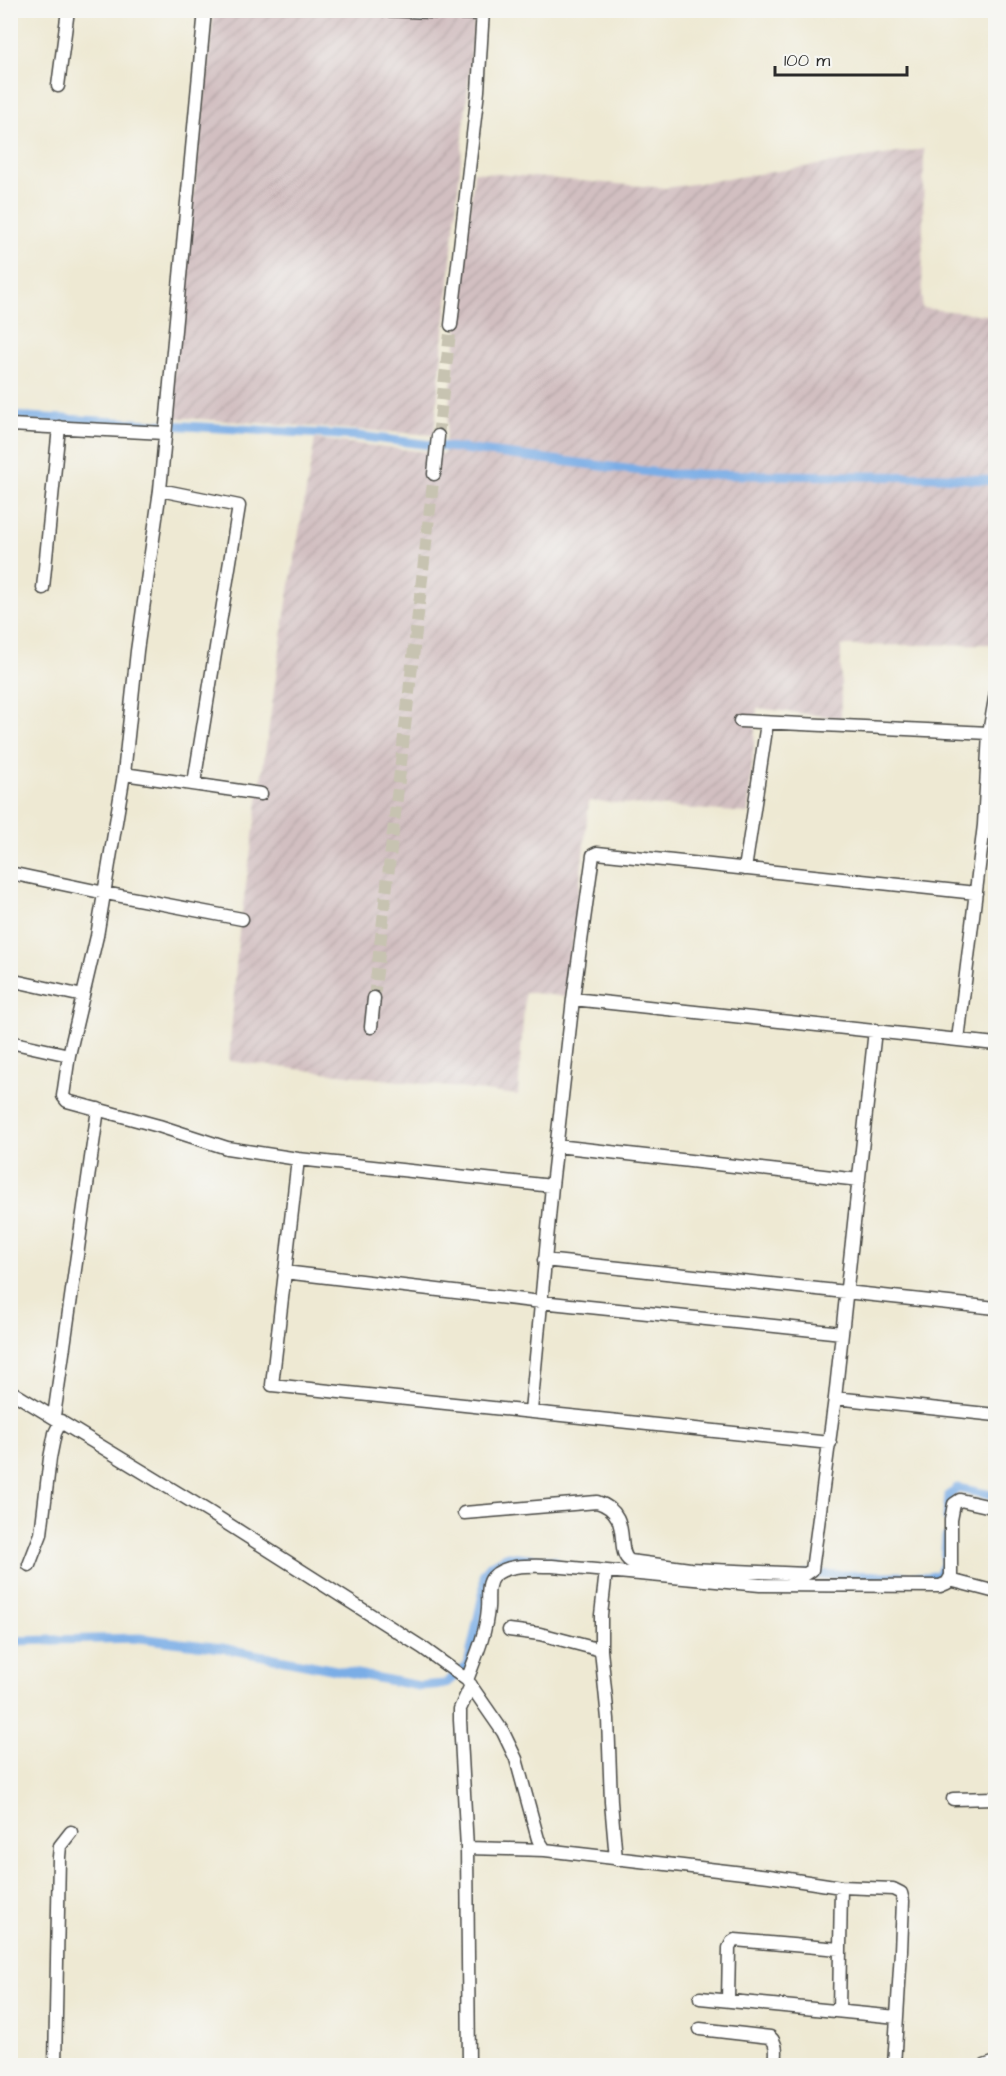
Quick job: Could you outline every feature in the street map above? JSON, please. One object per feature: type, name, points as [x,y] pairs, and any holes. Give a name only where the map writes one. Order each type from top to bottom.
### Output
[{"type":"street","points":[[58,86],[68,10]]},
{"type":"street","points":[[205,10],[160,490],[124,774],[105,893],[69,1055],[64,1099],[227,1148],[298,1159],[552,1186]]},
{"type":"street","points":[[384,10],[483,12],[477,91],[452,325]]},
{"type":"street","points":[[10,425],[165,427]]},
{"type":"street","points":[[43,588],[59,427]]},
{"type":"street","points":[[434,474],[438,439]]},
{"type":"street","points":[[160,490],[238,506],[194,783]]},
{"type":"street","points":[[958,1040],[984,825],[989,733],[996,693]]},
{"type":"street","points":[[740,721],[989,733]]},
{"type":"street","points":[[746,869],[767,723]]},
{"type":"street","points":[[124,774],[261,794]]},
{"type":"street","points":[[531,1411],[552,1186],[592,855],[597,853],[976,893]]},
{"type":"street","points":[[10,873],[242,919]]},
{"type":"street","points":[[10,980],[83,996]]},
{"type":"street","points":[[371,1027],[374,998]]},
{"type":"street","points":[[573,999],[996,1044]]},
{"type":"street","points":[[464,1514],[597,1502],[609,1507],[620,1521],[624,1556],[630,1561],[739,1572],[806,1574],[812,1570],[830,1443],[874,1030]]},
{"type":"street","points":[[10,1042],[69,1055]]},
{"type":"street","points":[[29,1565],[41,1534],[98,1109]]},
{"type":"street","points":[[557,1146],[859,1180]]},
{"type":"street","points":[[298,1159],[272,1385],[830,1443]]},
{"type":"street","points":[[544,1260],[996,1308]]},
{"type":"street","points":[[284,1272],[541,1302],[842,1333]]},
{"type":"street","points":[[10,1391],[58,1418],[209,1512],[464,1678],[492,1714],[513,1752],[538,1839],[545,1850]]},
{"type":"street","points":[[835,1398],[996,1415]]},
{"type":"street","points":[[469,2066],[466,1848],[460,1709],[464,1678],[484,1632],[492,1578],[519,1567],[552,1566],[760,1585],[944,1585],[950,1580],[951,1520],[954,1504],[960,1500],[996,1508]]},
{"type":"street","points":[[606,1571],[601,1614],[601,1650],[608,1719],[616,1859]]},
{"type":"street","points":[[950,1580],[996,1592]]},
{"type":"street","points":[[509,1630],[601,1650]]},
{"type":"street","points":[[953,1798],[996,1798]]},
{"type":"street","points":[[55,2066],[59,1857],[60,1846],[71,1832]]},
{"type":"street","points":[[466,1848],[545,1850],[769,1876],[841,1887],[893,1889],[901,1893],[903,1901],[894,2066]]},
{"type":"street","points":[[839,2011],[841,1887]]},
{"type":"street","points":[[728,2000],[729,1948],[735,1940],[839,1949]]},
{"type":"street","points":[[700,1998],[897,2017]]},
{"type":"street","points":[[700,2029],[770,2037],[776,2045],[776,2066]]},
{"type":"street","points":[[984,2066],[996,2062]]},
{"type":"shaded area","points":[[350,10],[475,15],[434,435],[169,417],[214,11]]},
{"type":"shaded area","points":[[924,149],[922,308],[995,316],[995,644],[841,646],[841,718],[757,708],[748,813],[589,801],[567,997],[525,992],[518,1095],[229,1061],[238,940],[286,608],[315,439],[444,454],[474,172],[666,188]]},
{"type":"waterway","points":[[10,416],[358,436],[667,474],[943,477],[996,481]]},
{"type":"waterway","points":[[947,1518],[949,1495],[957,1488],[996,1496]]},
{"type":"waterway","points":[[806,1574],[929,1577],[939,1575],[944,1565],[946,1537]]},
{"type":"waterway","points":[[10,1641],[140,1638],[222,1648],[419,1686],[445,1684],[468,1665],[484,1590],[484,1573],[490,1566],[508,1556],[556,1561]]},
{"type":"tunnel","points":[[438,436],[451,325]]},
{"type":"tunnel","points":[[374,998],[434,474]]}]
